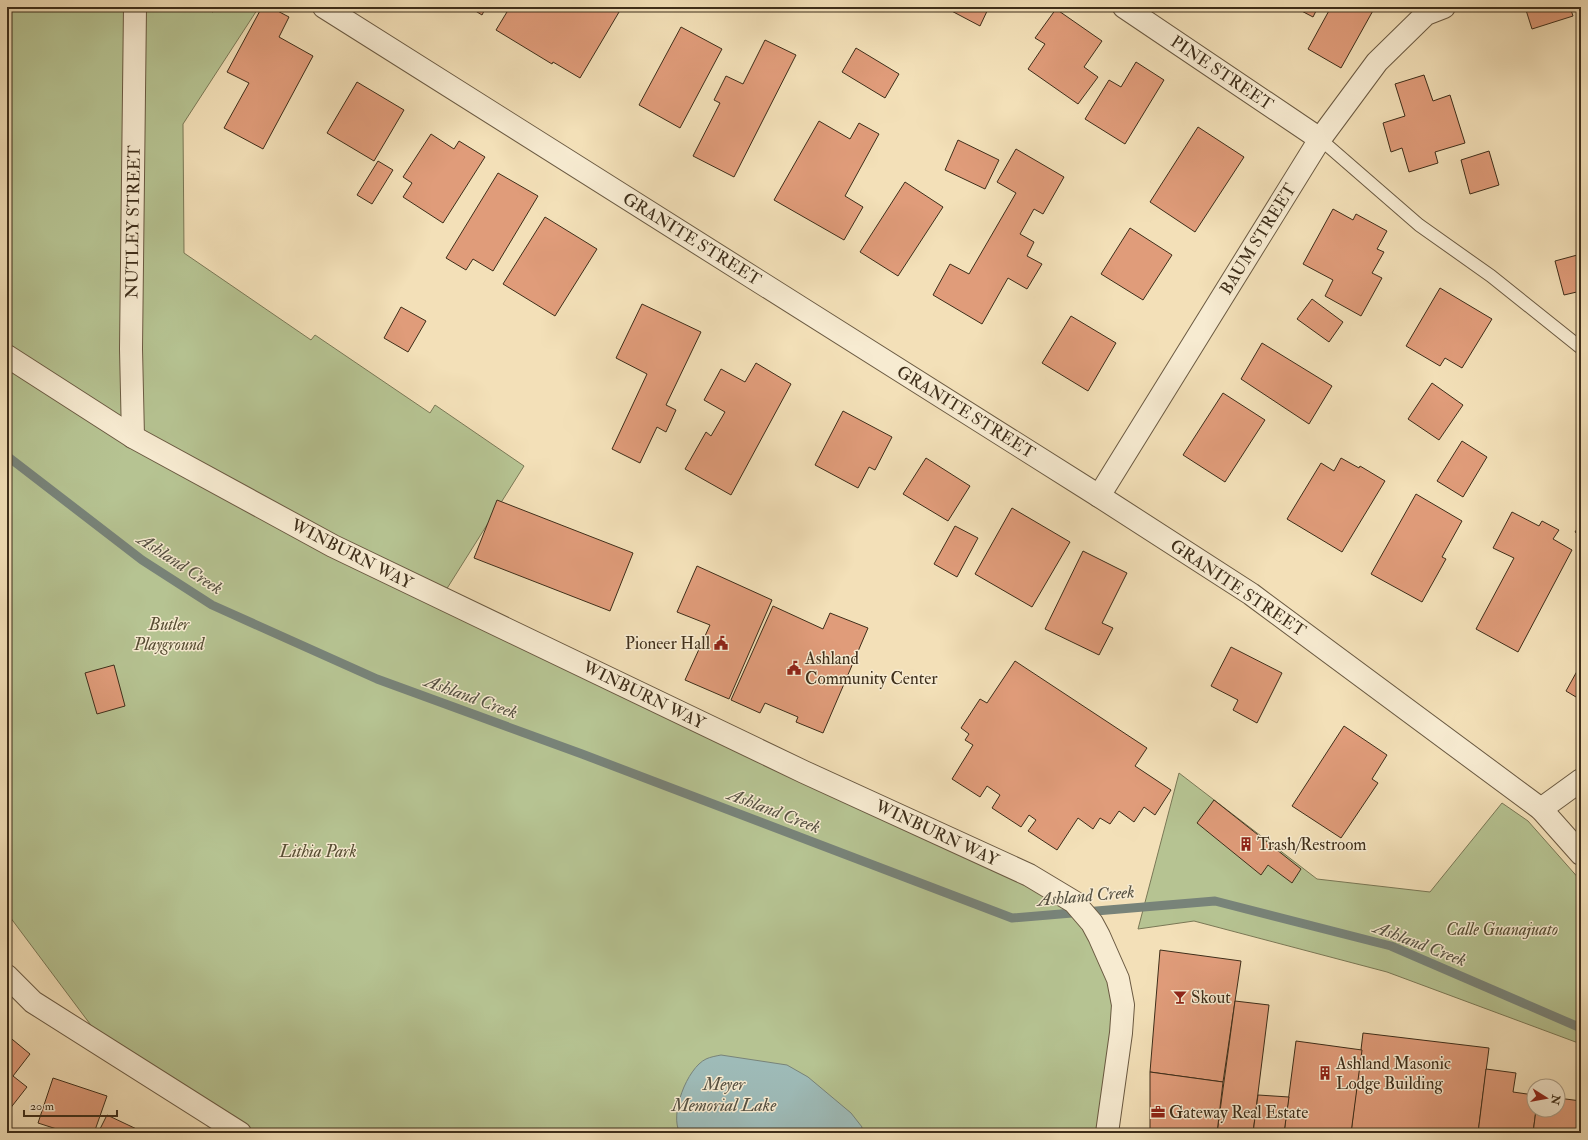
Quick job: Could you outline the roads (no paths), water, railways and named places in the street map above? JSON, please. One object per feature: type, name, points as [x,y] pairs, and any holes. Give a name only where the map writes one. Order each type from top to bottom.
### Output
[{"type":"street","name":"NUTLEY STREET","points":[[133,437],[131,341],[135,7]]},
{"type":"street","name":"GRANITE STREET","points":[[324,7],[1251,594],[1541,809],[1581,854]]},
{"type":"street","name":"PINE STREET","points":[[1124,7],[1320,139]]},
{"type":"street","name":"BAUM STREET","points":[[1098,496],[1320,139],[1377,62],[1426,14],[1444,7]]},
{"type":"street","name":"WINBURN WAY","points":[[7,356],[133,437],[340,550],[804,772],[1028,875],[1074,902],[1092,923],[1118,979],[1123,1005],[1121,1033],[1107,1133]]},
{"type":"street","points":[[1541,809],[1581,780]]},
{"type":"street","points":[[7,976],[33,1002],[240,1133]]},
{"type":"lane","points":[[1320,139],[1419,225],[1491,276],[1581,348]]},
{"type":"water","name":"Meyer Memorial Lake","points":[[721,1055],[787,1065],[808,1077],[851,1113],[862,1127],[861,1133],[680,1133],[677,1125],[678,1104],[692,1072],[699,1064],[708,1058]]},
{"type":"waterway","name":"Ashland Creek","points":[[7,456],[142,560],[212,605],[377,679],[582,754],[1012,918],[1215,901],[1391,946],[1581,1028]]},
{"type":"place","name":"Pioneer Hall","points":[[721,643]]},
{"type":"place","name":"Ashland Community Center","points":[[794,668]]},
{"type":"place","name":"Trash/Restroom","points":[[1246,844]]},
{"type":"place","name":"Skout","points":[[1180,997]]},
{"type":"place","name":"Ashland Masonic Lodge Building","points":[[1325,1073]]},
{"type":"place","name":"Gateway Real Estate","points":[[1158,1112]]},
{"type":"park label","name":"Butler Playground","points":[[169,634]]},
{"type":"park label","name":"Lithia Park","points":[[318,851]]},
{"type":"park label","name":"Calle Guanajuato","points":[[1502,929]]}]
